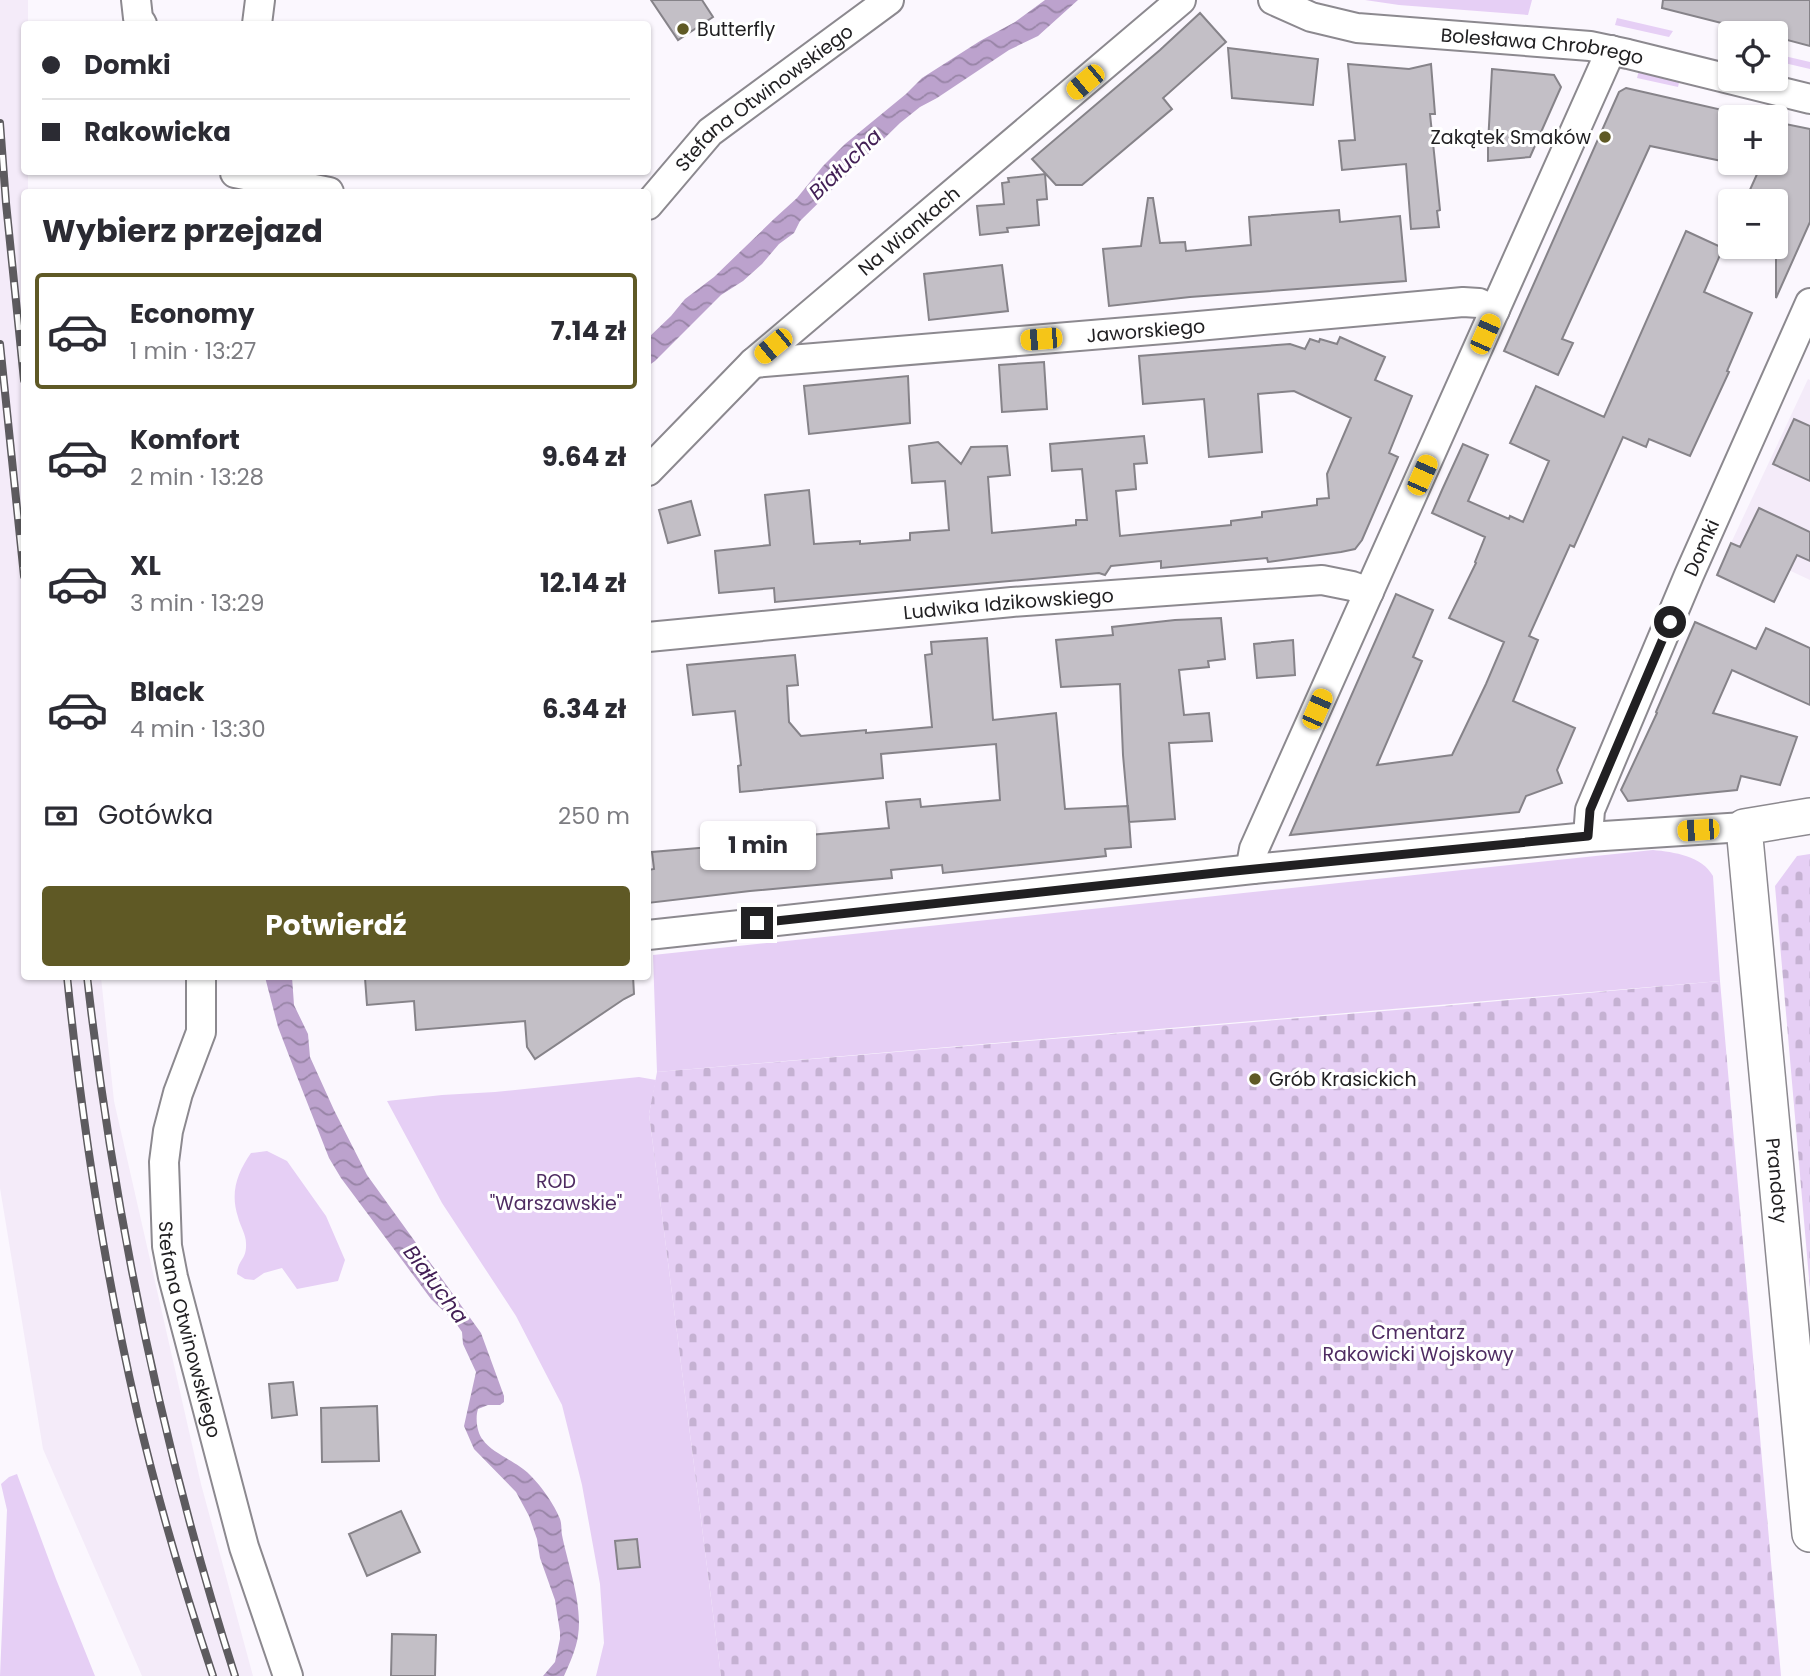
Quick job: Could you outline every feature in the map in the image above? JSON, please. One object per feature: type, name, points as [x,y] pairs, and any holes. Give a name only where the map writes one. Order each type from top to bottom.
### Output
[{"type":"street","points":[[136,0],[140,21]]},
{"type":"street","points":[[257,21],[260,0]]},
{"type":"street","name":"Stefana Otwinowskiego","points":[[651,201],[710,132],[889,0]]},
{"type":"street","name":"Na Wiankach","points":[[651,468],[753,363],[1181,0]]},
{"type":"street","name":"Bolesława Chrobrego","points":[[1273,0],[1311,17],[1357,28],[1581,45],[1810,99]]},
{"type":"street","points":[[1253,870],[1254,849],[1611,50]]},
{"type":"street","points":[[230,179],[306,189]]},
{"type":"street","name":"Jaworskiego","points":[[753,363],[1463,302],[1479,303],[1496,310]]},
{"type":"street","name":"Domki","points":[[1588,836],[1590,810],[1595,797],[1689,575],[1810,303]]},
{"type":"street","name":"Ludwika Idzikowskiego","points":[[651,637],[1012,602],[1322,580],[1369,592]]},
{"type":"street","points":[[651,935],[1588,836],[1744,827],[1810,816]]},
{"type":"street","name":"Prandoty","points":[[1744,827],[1810,1534]]},
{"type":"street","name":"Stefana Otwinowskiego","points":[[201,980],[201,1032],[178,1093],[168,1131],[164,1162],[167,1246],[244,1547],[288,1676]]},
{"type":"shaded area","points":[[0,0],[28,0],[28,21],[21,21],[21,175],[28,175],[28,189],[21,189],[21,980],[101,980],[114,1101],[201,1484],[253,1676],[142,1676],[43,1449],[0,1188]]},
{"type":"shaded area","points":[[1808,379],[1810,380],[1810,580],[1731,543]]},
{"type":"green space","points":[[1365,0],[1532,0],[1528,15]]},
{"type":"green space","points":[[1617,18],[1673,31],[1669,37],[1615,25]]},
{"type":"green space","points":[[1788,57],[1810,62],[1810,69],[1788,64]]},
{"type":"green space","points":[[1639,70],[1680,79],[1678,87],[1637,78]]},
{"type":"green space","points":[[1653,850],[1695,860],[1713,876],[1720,981],[657,1072],[653,955]]},
{"type":"green space","points":[[1810,854],[1810,1290],[1775,886],[1797,856]]},
{"type":"green space","name":"Cmentarz Rakowicki Wojskowy","points":[[1720,981],[1781,1676],[721,1676],[649,1114],[657,1072]]},
{"type":"green space","name":"ROD \"Warszawskie\"","points":[[639,1077],[656,1080],[649,1114],[721,1676],[596,1676],[604,1643],[600,1584],[582,1485],[562,1405],[516,1316],[442,1203],[387,1101]]},
{"type":"green space","points":[[267,1151],[287,1161],[326,1216],[345,1260],[338,1281],[297,1289],[282,1268],[264,1273],[254,1280],[237,1274],[246,1243],[236,1208],[236,1184],[251,1153]]},
{"type":"green space","points":[[17,1474],[95,1676],[0,1676],[7,1510],[1,1484]]},
{"type":"water","name":"Białucha","points":[[1045,0],[1078,0],[1038,36],[1009,50],[920,107],[900,123],[800,221],[794,233],[779,244],[762,264],[743,281],[721,295],[651,364],[651,335],[685,299],[714,277],[797,198],[845,144],[922,78],[1015,22]]},
{"type":"water","name":"Białucha","points":[[266,980],[292,980],[294,1005],[308,1034],[310,1057],[367,1175],[481,1333],[504,1402],[478,1409],[479,1433],[487,1445],[525,1470],[543,1490],[561,1521],[577,1598],[579,1624],[576,1646],[564,1676],[543,1676],[555,1662],[560,1632],[555,1600],[529,1516],[516,1492],[474,1449],[464,1426],[476,1372],[463,1344],[462,1332],[431,1299],[341,1178],[329,1158],[278,1027]]},
{"type":"building","name":"Butterfly","points":[[651,0],[702,0],[713,17],[678,40]]},
{"type":"building","points":[[1663,0],[1810,0],[1810,46],[1788,40],[1788,21],[1718,22],[1662,8]]},
{"type":"building","points":[[1200,13],[1226,42],[1163,98],[1172,109],[1082,185],[1056,185],[1032,159]]},
{"type":"building","points":[[1228,48],[1318,59],[1313,105],[1232,98]]},
{"type":"building","points":[[1348,64],[1409,69],[1431,64],[1435,114],[1430,114],[1440,210],[1437,211],[1439,227],[1411,229],[1406,164],[1342,170],[1339,141],[1355,140]]},
{"type":"building","points":[[1492,69],[1554,75],[1561,87],[1530,157],[1488,161]]},
{"type":"building","points":[[1626,88],[1718,109],[1718,160],[1650,146],[1562,339],[1573,343],[1558,375],[1504,351],[1619,92]]},
{"type":"building","points":[[1788,124],[1810,129],[1810,222],[1776,298],[1776,259],[1788,259],[1788,189],[1750,189],[1757,175],[1788,175]]},
{"type":"building","points":[[1045,174],[1047,199],[1037,200],[1039,225],[1007,228],[1008,232],[980,235],[977,206],[1004,204],[1002,183],[1009,182],[1008,178]]},
{"type":"building","points":[[1148,198],[1153,198],[1160,243],[1185,242],[1186,251],[1251,245],[1249,217],[1339,210],[1340,222],[1400,216],[1406,281],[1190,297],[1109,306],[1103,249],[1141,246]]},
{"type":"building","points":[[1686,231],[1718,246],[1718,259],[1704,292],[1752,313],[1727,371],[1729,372],[1690,456],[1649,439],[1646,447],[1623,437],[1574,547],[1570,545],[1529,636],[1538,640],[1513,701],[1575,728],[1557,770],[1562,783],[1526,796],[1519,812],[1290,835],[1396,594],[1433,610],[1413,657],[1422,661],[1377,765],[1452,755],[1486,684],[1504,642],[1449,618],[1476,563],[1485,537],[1432,513],[1463,444],[1488,455],[1468,501],[1509,519],[1510,516],[1523,522],[1549,461],[1510,443],[1536,386],[1604,417]]},
{"type":"building","points":[[1002,265],[1008,311],[929,320],[924,274]]},
{"type":"building","points":[[1340,337],[1385,357],[1375,380],[1412,396],[1389,453],[1398,457],[1362,540],[1355,549],[1268,562],[1267,558],[1161,568],[1161,561],[1111,566],[1105,575],[1099,573],[775,602],[774,588],[719,593],[715,551],[770,545],[765,495],[809,490],[814,544],[910,540],[910,533],[949,530],[945,481],[912,483],[909,446],[938,442],[961,464],[971,447],[1007,446],[1010,475],[988,477],[992,533],[1076,525],[1076,520],[1087,520],[1082,469],[1052,471],[1050,444],[1144,436],[1147,463],[1134,464],[1136,489],[1116,491],[1120,536],[1231,525],[1231,521],[1262,517],[1262,512],[1317,505],[1317,499],[1329,498],[1327,474],[1351,418],[1294,391],[1258,394],[1262,452],[1209,457],[1204,399],[1143,404],[1139,356],[1290,344],[1305,349],[1310,339],[1337,344]]},
{"type":"building","points":[[1044,362],[1047,409],[1002,412],[999,365]]},
{"type":"building","points":[[908,376],[910,423],[809,434],[804,386]]},
{"type":"building","points":[[1794,419],[1810,426],[1810,481],[1773,464]]},
{"type":"building","points":[[691,501],[700,535],[668,543],[659,510]]},
{"type":"building","points":[[1759,508],[1810,532],[1810,561],[1797,555],[1774,602],[1717,575],[1731,543],[1740,547]]},
{"type":"building","points":[[1221,618],[1225,659],[1208,661],[1209,667],[1179,670],[1184,715],[1209,713],[1212,741],[1169,743],[1175,819],[1129,822],[1120,684],[1061,687],[1056,640],[1113,635],[1112,627]]},
{"type":"building","points":[[1695,622],[1756,649],[1766,628],[1810,648],[1810,705],[1732,670],[1713,713],[1797,737],[1780,785],[1741,776],[1737,790],[1628,801],[1621,790]]},
{"type":"building","points":[[987,638],[993,720],[1056,713],[1065,809],[1128,806],[1131,847],[1105,849],[1106,856],[943,873],[942,865],[891,870],[892,878],[651,903],[651,870],[654,869],[652,852],[803,842],[802,838],[809,838],[809,835],[889,828],[886,802],[920,799],[921,807],[1000,800],[996,744],[881,754],[883,778],[740,792],[738,766],[741,765],[735,711],[693,715],[687,665],[795,655],[798,685],[787,686],[789,722],[801,736],[932,727],[925,655],[932,654],[931,642]]},
{"type":"building","points":[[1293,640],[1295,675],[1257,678],[1254,644]]},
{"type":"building","points":[[365,980],[633,980],[634,994],[535,1059],[527,1047],[525,1021],[416,1030],[414,1001],[367,1005]]},
{"type":"building","points":[[293,1382],[297,1415],[272,1418],[269,1384]]},
{"type":"building","points":[[377,1406],[379,1461],[322,1462],[321,1408]]},
{"type":"building","points":[[401,1511],[420,1552],[367,1576],[349,1534]]},
{"type":"building","points":[[637,1539],[640,1567],[618,1569],[615,1541]]},
{"type":"building","points":[[392,1634],[436,1635],[435,1676],[391,1676]]},
{"type":"railway","points":[[0,123],[21,350]]},
{"type":"railway","points":[[0,344],[21,547]]},
{"type":"railway","points":[[67,980],[95,1195],[125,1357],[163,1511],[213,1676]]},
{"type":"railway","points":[[87,980],[111,1154],[144,1330],[185,1504],[235,1676]]},
{"type":"place","name":"Butterfly","points":[[683,29]]},
{"type":"place","name":"Zakątek Smaków","points":[[1605,137]]},
{"type":"place","name":"Grób Krasickich","points":[[1255,1079]]},
{"type":"route","points":[[757,923],[1588,836],[1590,810],[1670,622]]}]
